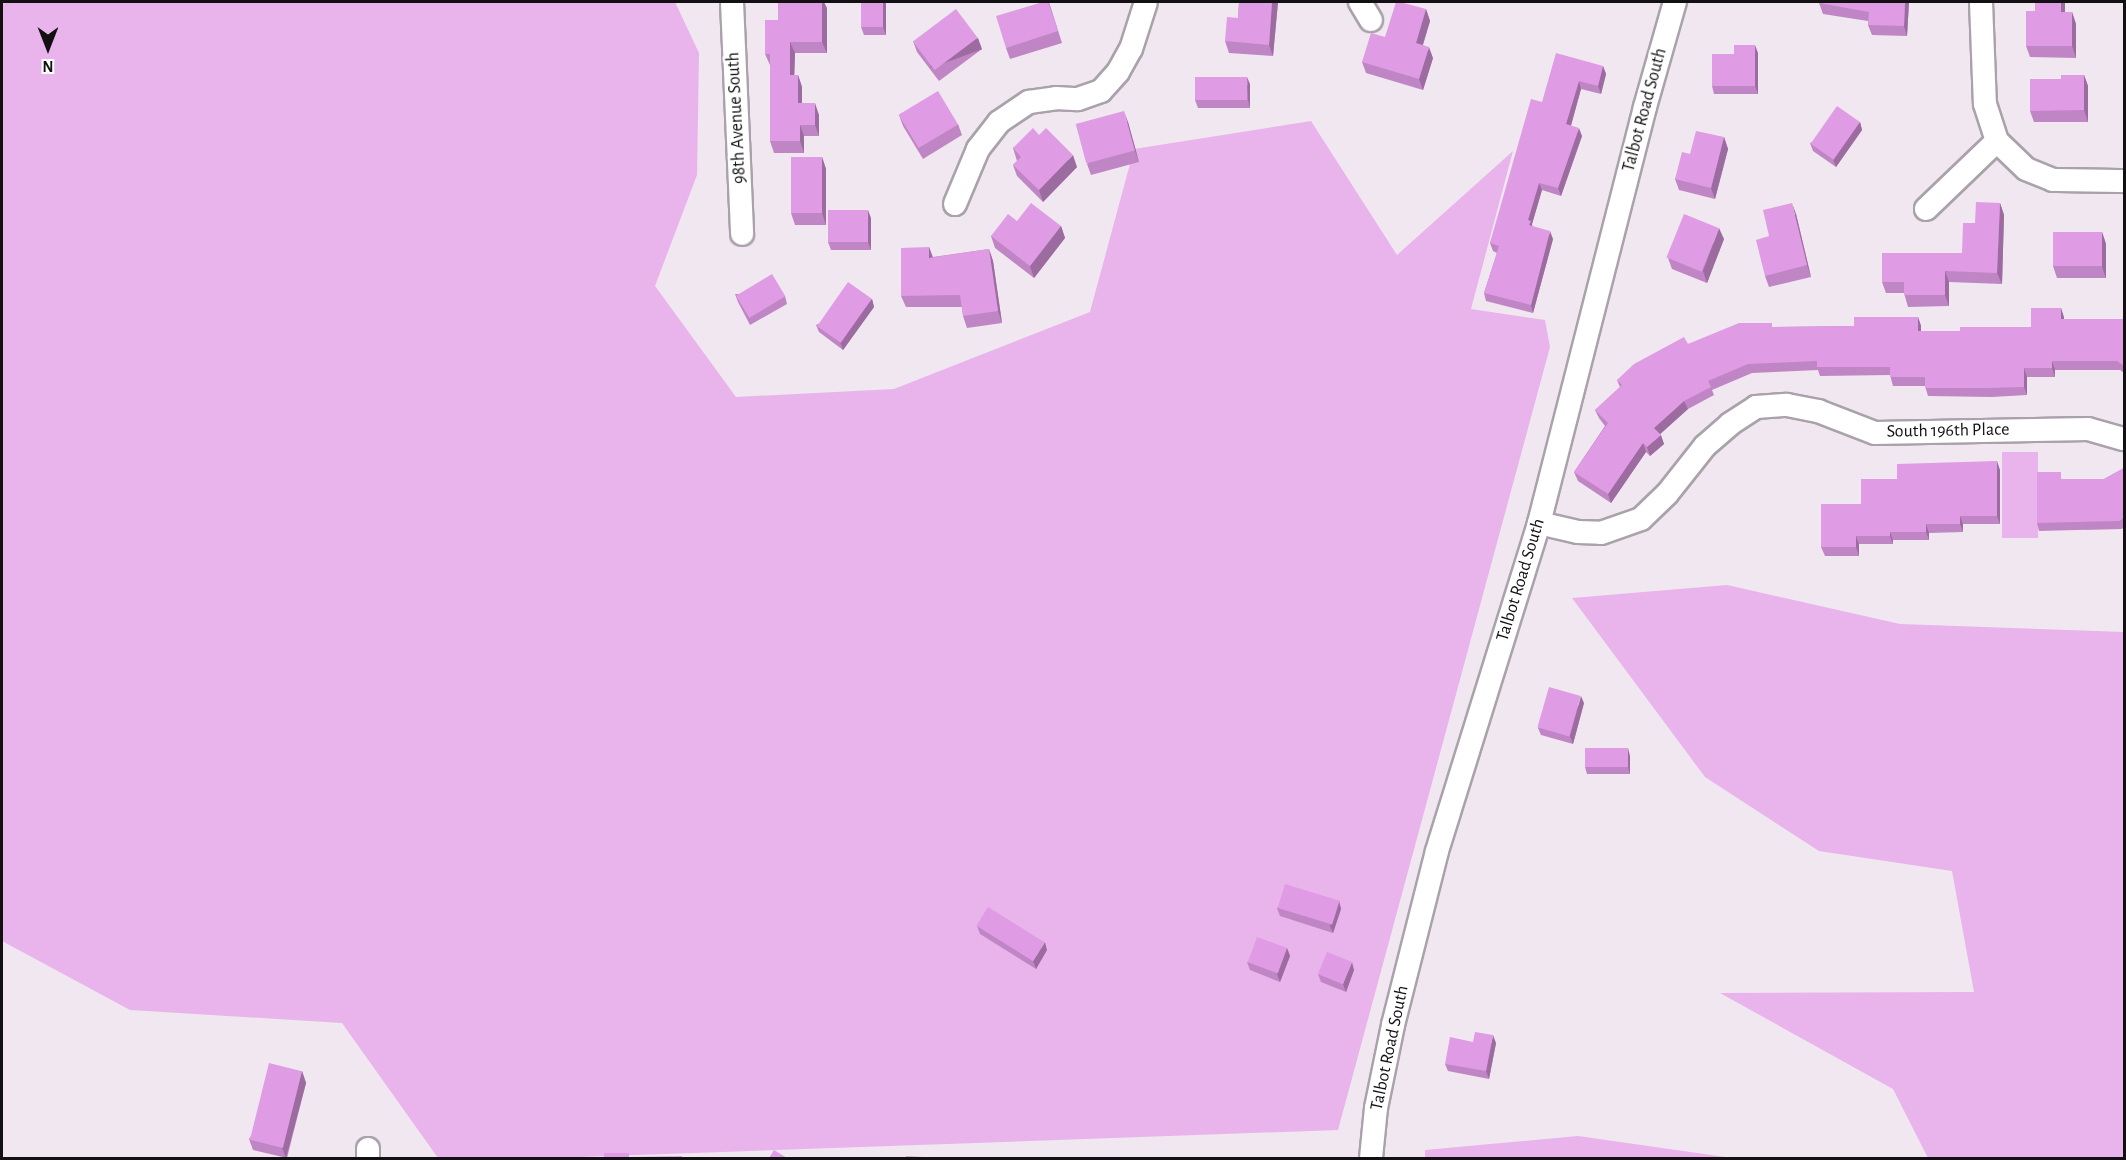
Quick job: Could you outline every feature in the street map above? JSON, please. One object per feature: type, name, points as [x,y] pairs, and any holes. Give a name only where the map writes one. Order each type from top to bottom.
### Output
[{"type":"street","name":"98th Avenue South","points":[[732,2],[742,234]]},
{"type":"street","points":[[955,204],[978,149],[999,122],[1029,102],[1056,98],[1078,99],[1101,92],[1118,72],[1131,49],[1146,2]]},
{"type":"street","name":"Talbot Road South","points":[[1371,1158],[1376,1108],[1393,1024],[1437,851],[1539,523],[1645,107],[1675,2]]},
{"type":"street","points":[[1981,2],[1985,104],[1996,141],[2025,169],[2053,180],[2124,181]]},
{"type":"street","points":[[1926,209],[1996,141]]},
{"type":"street","name":"South 196th Place","points":[[1539,523],[1578,532],[1601,533],[1641,519],[1667,494],[1705,446],[1730,424],[1756,407],[1787,405],[1818,411],[1875,433],[2088,429],[2124,439]]},
{"type":"shaded area","points":[[2,2],[675,2],[699,53],[697,175],[655,286],[736,397],[894,389],[1090,312],[1134,149],[1311,121],[1397,255],[1513,151],[1471,309],[1545,320],[1550,347],[1338,1130],[553,1158],[438,1158],[342,1023],[130,1010],[2,941]]},
{"type":"shaded area","points":[[2002,452],[2038,452],[2038,538],[2002,538]]},
{"type":"shaded area","points":[[1727,585],[1900,624],[2124,632],[2124,1158],[1928,1158],[1893,1089],[1720,993],[1974,992],[1952,871],[1819,851],[1705,777],[1572,598]]},
{"type":"shaded area","points":[[1578,1136],[1732,1158],[1425,1158],[1425,1150]]},
{"type":"building","points":[[778,2],[822,2],[822,42],[790,42],[790,75],[798,75],[798,103],[815,103],[815,125],[800,125],[800,141],[770,141],[770,54],[765,54],[765,20],[778,20]]},
{"type":"building","points":[[861,2],[883,2],[883,27],[861,27]]},
{"type":"building","points":[[1048,2],[1058,31],[1006,48],[996,16]]},
{"type":"building","points":[[1239,2],[1272,2],[1269,45],[1225,41],[1227,17],[1238,18]]},
{"type":"building","points":[[1396,2],[1426,9],[1416,43],[1429,47],[1419,79],[1362,62],[1371,33],[1385,37]]},
{"type":"building","points":[[1819,2],[1905,2],[1904,26],[1868,25],[1869,12]]},
{"type":"building","points":[[2035,2],[2061,2],[2061,12],[2072,12],[2072,46],[2026,46],[2026,11],[2035,11]]},
{"type":"building","points":[[956,9],[978,38],[935,70],[913,41]]},
{"type":"building","points":[[1734,45],[1755,45],[1755,86],[1712,86],[1712,54],[1734,54]]},
{"type":"building","points":[[1556,53],[1603,66],[1598,86],[1579,81],[1566,124],[1579,128],[1558,188],[1539,183],[1528,220],[1531,221],[1529,225],[1550,231],[1531,305],[1484,293],[1499,246],[1490,243],[1531,99],[1542,102]]},
{"type":"building","points":[[2061,75],[2084,75],[2084,110],[2030,111],[2030,79],[2061,79]]},
{"type":"building","points":[[1195,77],[1247,77],[1247,100],[1195,100]]},
{"type":"building","points":[[938,91],[958,124],[919,148],[899,115]]},
{"type":"building","points":[[1837,106],[1860,122],[1834,160],[1811,144]]},
{"type":"building","points":[[1124,111],[1135,151],[1086,164],[1076,124]]},
{"type":"building","points":[[1033,128],[1039,135],[1046,128],[1073,155],[1039,190],[1013,165],[1021,157],[1013,148]]},
{"type":"building","points":[[1696,131],[1724,137],[1711,188],[1675,179],[1682,152],[1690,154]]},
{"type":"building","points":[[791,157],[822,157],[822,213],[791,213]]},
{"type":"building","points":[[1976,202],[2000,203],[1997,273],[1945,271],[1945,295],[1904,295],[1904,282],[1882,282],[1882,253],[1962,253],[1963,223],[1975,223]]},
{"type":"building","points":[[1031,203],[1061,226],[1030,266],[991,236],[1008,214],[1017,221]]},
{"type":"building","points":[[1792,203],[1807,265],[1765,276],[1756,240],[1769,236],[1763,210]]},
{"type":"building","points":[[828,210],[868,210],[868,242],[828,242]]},
{"type":"building","points":[[1684,214],[1719,228],[1702,272],[1666,258]]},
{"type":"building","points":[[2053,232],[2102,232],[2102,266],[2053,266]]},
{"type":"building","points":[[929,247],[929,258],[989,249],[998,311],[963,316],[960,295],[901,296],[901,248]]},
{"type":"building","points":[[772,274],[785,296],[749,318],[736,296]]},
{"type":"building","points":[[848,282],[872,299],[841,343],[817,326]]},
{"type":"building","points":[[2031,308],[2061,308],[2061,319],[2124,319],[2124,366],[2117,361],[2052,361],[2052,368],[2024,368],[2024,387],[1925,388],[1925,377],[1890,377],[1890,367],[1817,367],[1817,361],[1748,364],[1708,381],[1711,387],[1684,401],[1654,428],[1661,435],[1647,447],[1643,443],[1608,494],[1574,472],[1608,423],[1595,410],[1622,385],[1617,380],[1634,364],[1684,337],[1688,344],[1739,323],[1772,323],[1772,327],[1854,326],[1854,317],[1918,317],[1918,331],[1960,331],[1960,327],[2031,327]]},
{"type":"building","points":[[1997,461],[1997,516],[1960,516],[1960,524],[1926,524],[1926,532],[1890,532],[1890,536],[1856,536],[1856,547],[1821,547],[1821,504],[1861,504],[1861,479],[1897,479],[1897,464]]},
{"type":"building","points":[[2124,468],[2124,518],[2119,521],[2037,523],[2037,472],[2061,472],[2061,479],[2104,479]]},
{"type":"building","points":[[1549,687],[1581,696],[1569,736],[1537,727]]},
{"type":"building","points":[[1585,748],[1628,748],[1628,767],[1585,767]]},
{"type":"building","points":[[1285,884],[1340,901],[1332,925],[1278,908]]},
{"type":"building","points":[[988,907],[1045,943],[1033,961],[976,926]]},
{"type":"building","points":[[1257,937],[1287,948],[1278,973],[1248,962]]},
{"type":"building","points":[[1327,952],[1352,962],[1343,984],[1318,974]]},
{"type":"building","points":[[1475,1032],[1493,1035],[1486,1071],[1445,1064],[1450,1037],[1473,1042]]},
{"type":"building","points":[[269,1063],[302,1071],[283,1148],[250,1140]]},
{"type":"building","points":[[774,1150],[787,1158],[769,1158]]},
{"type":"building","points":[[604,1153],[629,1153],[629,1157],[682,1156],[682,1158],[604,1158]]},
{"type":"building","points":[[906,1156],[941,1158],[906,1158]]}]
